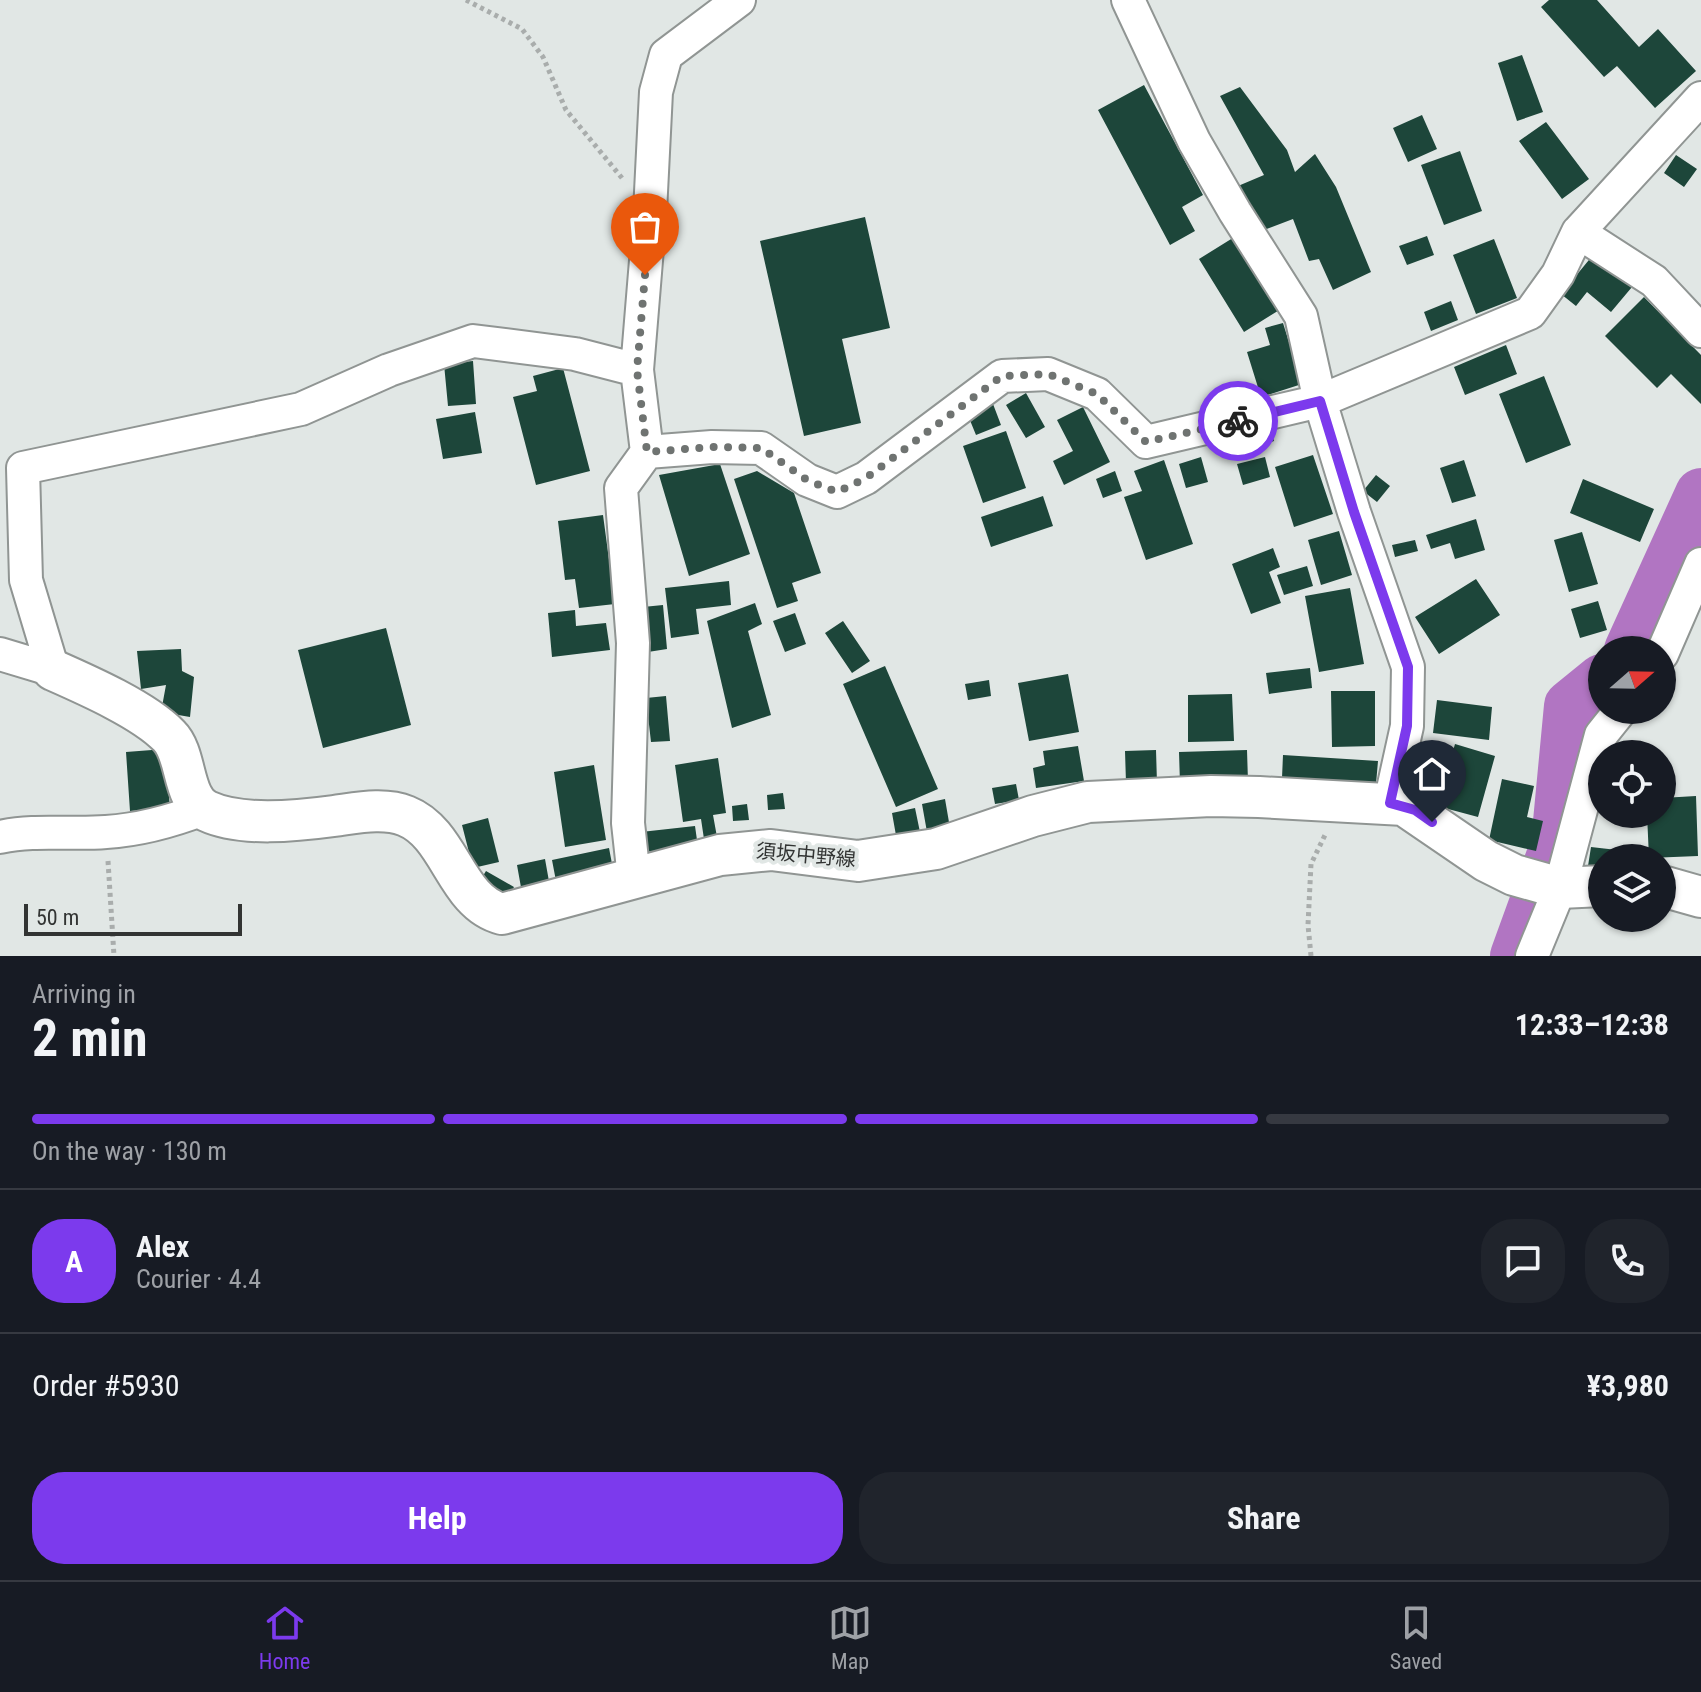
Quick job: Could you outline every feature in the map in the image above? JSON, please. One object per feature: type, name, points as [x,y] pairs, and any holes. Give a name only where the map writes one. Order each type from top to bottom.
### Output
[{"type":"main road","points":[[53,670],[95,689],[166,733],[172,739],[192,793],[203,809]]},
{"type":"main road","name":"須坂中野線","points":[[203,809],[221,816],[271,821],[371,811],[408,816],[440,848],[473,896],[488,911],[502,914],[750,850],[837,860],[886,858],[936,849],[1045,812],[1088,802],[1211,796],[1390,803],[1415,810],[1486,861],[1549,886],[1588,886]]},
{"type":"main road","points":[[1676,890],[1701,897]]},
{"type":"street","points":[[634,878],[628,823],[633,643],[621,488],[647,452],[637,370],[656,92],[666,55],[739,0]]},
{"type":"street","points":[[1128,0],[1194,141],[1301,316],[1320,401],[1354,512],[1408,667],[1407,726],[1390,803]]},
{"type":"street","points":[[647,452],[712,447],[761,448],[807,480],[837,492],[866,478],[1002,376],[1048,374],[1097,394],[1146,442],[1320,401],[1530,313],[1558,274],[1578,232],[1701,98]]},
{"type":"street","points":[[1578,232],[1654,281],[1701,331]]},
{"type":"street","points":[[53,670],[26,580],[23,468],[301,409],[389,370],[473,341],[575,354],[637,370]]},
{"type":"street","points":[[1670,636],[1701,564]]},
{"type":"street","points":[[0,654],[53,670]]},
{"type":"street","points":[[1532,956],[1549,886],[1601,735],[1610,724]]},
{"type":"street","points":[[0,837],[23,832],[106,832],[145,827],[203,809]]},
{"type":"path","points":[[466,0],[522,29],[543,57],[566,110],[650,212]]},
{"type":"path","points":[[1311,956],[1308,925],[1311,864],[1339,802]]},
{"type":"path","points":[[106,832],[114,956]]},
{"type":"building","points":[[1549,0],[1597,0],[1639,47],[1658,29],[1696,71],[1655,108],[1617,66],[1604,77],[1541,7]]},
{"type":"building","points":[[1522,55],[1543,112],[1517,121],[1498,63]]},
{"type":"building","points":[[1144,85],[1203,195],[1182,207],[1195,231],[1170,245],[1098,110]]},
{"type":"building","points":[[1240,87],[1287,150],[1295,172],[1315,154],[1336,187],[1371,272],[1333,290],[1319,259],[1309,261],[1293,219],[1261,231],[1238,186],[1264,175],[1220,96]]},
{"type":"building","points":[[1422,115],[1437,149],[1408,162],[1393,128]]},
{"type":"building","points":[[1546,122],[1589,179],[1562,199],[1519,141]]},
{"type":"building","points":[[1460,151],[1482,211],[1444,225],[1421,165]]},
{"type":"building","points":[[1676,155],[1697,169],[1684,187],[1664,173]]},
{"type":"building","points":[[865,217],[890,328],[842,339],[861,423],[804,436],[760,241]]},
{"type":"building","points":[[1236,236],[1281,309],[1244,332],[1199,259]]},
{"type":"building","points":[[1427,236],[1434,255],[1407,265],[1399,246]]},
{"type":"building","points":[[1494,239],[1517,298],[1476,314],[1453,255]]},
{"type":"building","points":[[1593,255],[1632,287],[1611,312],[1587,292],[1576,306],[1561,294]]},
{"type":"building","points":[[1644,297],[1701,355],[1701,404],[1671,374],[1657,388],[1605,336]]},
{"type":"building","points":[[1451,301],[1458,320],[1431,331],[1424,312]]},
{"type":"building","points":[[1283,323],[1302,384],[1261,397],[1247,352],[1270,345],[1265,328]]},
{"type":"building","points":[[1506,345],[1517,374],[1465,395],[1454,367]]},
{"type":"building","points":[[473,361],[476,404],[448,406],[444,364]]},
{"type":"building","points":[[563,368],[590,471],[536,485],[513,397],[537,391],[533,376]]},
{"type":"building","points":[[1544,376],[1571,445],[1526,463],[1499,394]]},
{"type":"building","points":[[1026,393],[1045,427],[1026,438],[1006,405]]},
{"type":"building","points":[[993,404],[1001,425],[976,435],[967,413]]},
{"type":"building","points":[[1083,407],[1110,462],[1064,485],[1053,461],[1073,451],[1057,420]]},
{"type":"building","points":[[475,412],[482,453],[443,459],[436,419]]},
{"type":"building","points":[[1269,426],[1274,441],[1236,452],[1232,437]]},
{"type":"building","points":[[1006,431],[1026,488],[983,503],[963,446]]},
{"type":"building","points":[[1313,455],[1333,514],[1294,527],[1275,467]]},
{"type":"building","points":[[1201,457],[1208,482],[1186,488],[1179,464]]},
{"type":"building","points":[[1265,457],[1270,477],[1243,485],[1237,464]]},
{"type":"building","points":[[1164,460],[1193,544],[1146,560],[1124,497],[1142,491],[1134,471]]},
{"type":"building","points":[[1464,460],[1476,496],[1452,503],[1440,468]]},
{"type":"building","points":[[720,464],[750,554],[689,576],[659,475]]},
{"type":"building","points":[[757,471],[794,493],[821,573],[792,583],[798,601],[777,608],[734,479]]},
{"type":"building","points":[[1115,471],[1122,491],[1103,498],[1096,479]]},
{"type":"building","points":[[1376,475],[1390,486],[1377,502],[1363,491]]},
{"type":"building","points":[[1583,479],[1654,509],[1640,542],[1570,513]]},
{"type":"building","points":[[1043,496],[1053,526],[991,547],[981,517]]},
{"type":"building","points":[[603,515],[615,604],[579,608],[575,579],[565,580],[558,521]]},
{"type":"building","points":[[1476,519],[1485,550],[1455,559],[1450,543],[1431,549],[1426,535]]},
{"type":"building","points":[[1339,531],[1352,575],[1321,585],[1308,540]]},
{"type":"building","points":[[1582,532],[1598,584],[1569,592],[1554,540]]},
{"type":"building","points":[[1415,540],[1418,551],[1395,557],[1392,545]]},
{"type":"building","points":[[1273,548],[1280,567],[1269,572],[1281,603],[1251,614],[1232,564]]},
{"type":"building","points":[[1307,566],[1313,586],[1284,595],[1277,575]]},
{"type":"building","points":[[1476,579],[1500,615],[1439,654],[1415,617]]},
{"type":"building","points":[[729,581],[731,605],[696,609],[699,634],[671,638],[665,588]]},
{"type":"building","points":[[1350,588],[1364,664],[1319,672],[1305,596]]},
{"type":"building","points":[[1598,601],[1607,630],[1580,638],[1571,609]]},
{"type":"building","points":[[755,603],[762,624],[748,631],[771,715],[732,728],[707,621]]},
{"type":"building","points":[[663,605],[667,649],[648,652],[643,607]]},
{"type":"building","points":[[575,610],[576,626],[606,623],[610,650],[552,657],[548,613]]},
{"type":"building","points":[[795,613],[806,644],[785,652],[773,621]]},
{"type":"building","points":[[843,621],[870,661],[852,673],[825,633]]},
{"type":"building","points":[[386,628],[411,725],[323,748],[298,650]]},
{"type":"building","points":[[181,649],[182,671],[194,677],[190,717],[161,712],[166,685],[141,689],[137,651]]},
{"type":"building","points":[[885,666],[938,789],[896,807],[843,684]]},
{"type":"building","points":[[1310,668],[1312,688],[1269,694],[1266,673]]},
{"type":"building","points":[[1068,674],[1079,732],[1029,741],[1018,683]]},
{"type":"building","points":[[989,680],[991,696],[968,700],[965,684]]},
{"type":"building","points":[[1331,691],[1375,691],[1375,746],[1332,747]]},
{"type":"building","points":[[1232,694],[1234,741],[1188,742],[1188,695]]},
{"type":"building","points":[[666,696],[670,741],[651,742],[646,698]]},
{"type":"building","points":[[1437,700],[1492,707],[1489,740],[1433,733]]},
{"type":"building","points":[[1455,744],[1495,756],[1478,817],[1437,806]]},
{"type":"building","points":[[1078,746],[1084,781],[1036,788],[1033,768],[1045,765],[1043,751]]},
{"type":"building","points":[[165,749],[170,808],[130,811],[126,752]]},
{"type":"building","points":[[1156,750],[1157,783],[1126,783],[1125,751]]},
{"type":"building","points":[[1247,750],[1248,782],[1180,784],[1179,752]]},
{"type":"building","points":[[1283,755],[1378,761],[1376,784],[1282,778]]},
{"type":"building","points":[[718,758],[726,813],[713,815],[717,837],[704,839],[701,819],[683,822],[675,765]]},
{"type":"building","points":[[594,765],[606,840],[565,847],[554,772]]},
{"type":"building","points":[[1502,779],[1534,786],[1527,817],[1543,821],[1536,851],[1489,840]]},
{"type":"building","points":[[1016,784],[1019,800],[995,804],[992,788]]},
{"type":"building","points":[[783,793],[785,809],[768,810],[767,795]]},
{"type":"building","points":[[1696,796],[1698,856],[1676,857],[1676,844],[1648,844],[1648,828],[1676,828],[1676,797]]},
{"type":"building","points":[[945,799],[950,828],[927,832],[922,804]]},
{"type":"building","points":[[747,804],[749,820],[733,821],[732,806]]},
{"type":"building","points":[[915,808],[921,837],[897,841],[892,813]]},
{"type":"building","points":[[488,818],[499,862],[473,868],[462,825]]},
{"type":"building","points":[[695,826],[698,847],[643,852],[641,832]]},
{"type":"building","points":[[609,848],[613,869],[556,881],[552,860]]},
{"type":"building","points":[[545,859],[550,887],[522,893],[517,865]]},
{"type":"building","points":[[486,871],[514,887],[509,896],[481,879]]},
{"type":"waterway","points":[[1636,636],[1701,494]]},
{"type":"waterway","points":[[1516,956],[1557,843],[1570,706],[1588,691]]},
{"type":"way so far","points":[[645,275],[637,370],[647,452],[712,447],[761,448],[807,480],[837,492],[866,478],[1002,376],[1048,374],[1097,394],[1146,442],[1238,421]]},
{"type":"route","points":[[1238,421],[1320,401],[1354,512],[1408,667],[1407,726],[1390,803],[1404,805],[1432,822]]}]
